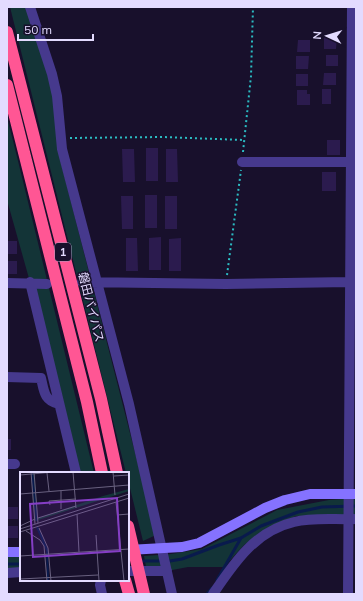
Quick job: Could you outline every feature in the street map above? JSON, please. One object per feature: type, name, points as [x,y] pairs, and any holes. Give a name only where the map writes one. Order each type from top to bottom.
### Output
[{"type":"highway","name":"磐田バイパス","points":[[7,32],[99,392],[116,472]]},
{"type":"highway","name":"1","points":[[7,85],[87,402],[102,472]]},
{"type":"highway","points":[[129,545],[141,579],[144,594]]},
{"type":"highway","points":[[127,581],[129,594]]},
{"type":"street","points":[[30,7],[52,74],[57,96],[62,149],[129,404],[172,594]]},
{"type":"street","points":[[348,594],[352,519],[349,282],[353,162],[352,7]]},
{"type":"street","points":[[242,162],[353,162]]},
{"type":"street","points":[[30,282],[76,472]]},
{"type":"street","points":[[7,283],[30,282],[46,284]]},
{"type":"street","points":[[82,282],[226,284],[349,282]]},
{"type":"street","points":[[7,377],[41,378],[45,396],[53,403],[59,404]]},
{"type":"street","points":[[129,545],[162,549],[182,548],[199,543],[265,508],[285,500],[310,494],[352,494]]},
{"type":"street","points":[[212,594],[247,548],[260,538],[276,529],[293,522],[352,519]]},
{"type":"street","points":[[7,552],[20,552]]},
{"type":"street","points":[[129,577],[167,571]]},
{"type":"street","points":[[7,572],[20,572]]},
{"type":"street","points":[[101,581],[102,594]]},
{"type":"path","points":[[61,138],[162,137],[244,140],[251,76],[253,7]]},
{"type":"path","points":[[226,284],[242,162]]},
{"type":"green space","points":[[10,7],[34,7],[52,74],[61,163],[156,535],[143,541],[129,484],[129,472],[126,472]]},
{"type":"green space","points":[[7,117],[94,472],[76,472],[30,282],[7,200]]},
{"type":"green space","points":[[356,498],[356,519],[296,516],[261,532],[244,545],[224,567],[188,567],[167,571],[146,567],[144,556],[171,554],[202,549],[277,510],[329,500]]},
{"type":"green space","points":[[7,552],[20,552],[20,571],[7,571]]},
{"type":"building","points":[[324,36],[337,37],[336,49],[324,49]]},
{"type":"building","points":[[298,40],[310,40],[310,52],[297,52]]},
{"type":"building","points":[[326,55],[338,55],[338,66],[326,66]]},
{"type":"building","points":[[296,56],[309,56],[308,69],[296,69]]},
{"type":"building","points":[[324,73],[336,73],[336,85],[323,85]]},
{"type":"building","points":[[296,74],[308,74],[308,86],[296,86]]},
{"type":"building","points":[[322,89],[331,89],[331,104],[322,104]]},
{"type":"building","points":[[297,90],[307,90],[307,94],[310,94],[310,105],[297,105]]},
{"type":"building","points":[[327,140],[340,140],[340,155],[327,155]]},
{"type":"building","points":[[146,148],[158,148],[158,181],[146,181]]},
{"type":"building","points":[[122,149],[134,149],[135,182],[123,182]]},
{"type":"building","points":[[166,149],[177,149],[178,182],[166,182]]},
{"type":"building","points":[[322,172],[336,172],[336,191],[322,191]]},
{"type":"building","points":[[145,195],[157,195],[157,228],[145,228]]},
{"type":"building","points":[[121,196],[133,196],[133,229],[122,229]]},
{"type":"building","points":[[165,196],[177,196],[177,229],[165,229]]},
{"type":"building","points":[[161,237],[161,270],[149,270],[149,238]]},
{"type":"building","points":[[126,238],[137,238],[138,271],[126,271]]},
{"type":"building","points":[[181,238],[181,271],[169,271],[169,239]]},
{"type":"building","points":[[7,241],[17,241],[17,254],[7,254]]},
{"type":"building","points":[[7,261],[17,261],[17,274],[7,274]]},
{"type":"building","points":[[7,439],[11,439],[11,450],[7,450]]},
{"type":"building","points":[[7,507],[18,507],[18,519],[7,519]]},
{"type":"building","points":[[7,526],[18,526],[18,538],[7,538]]},
{"type":"waterway","points":[[140,561],[170,561],[182,559],[241,538],[261,526],[298,512],[322,507],[356,506]]},
{"type":"waterway","points":[[217,580],[241,538]]},
{"type":"waterway","points":[[7,564],[20,564]]},
{"type":"waterway","points":[[207,594],[212,588]]}]
